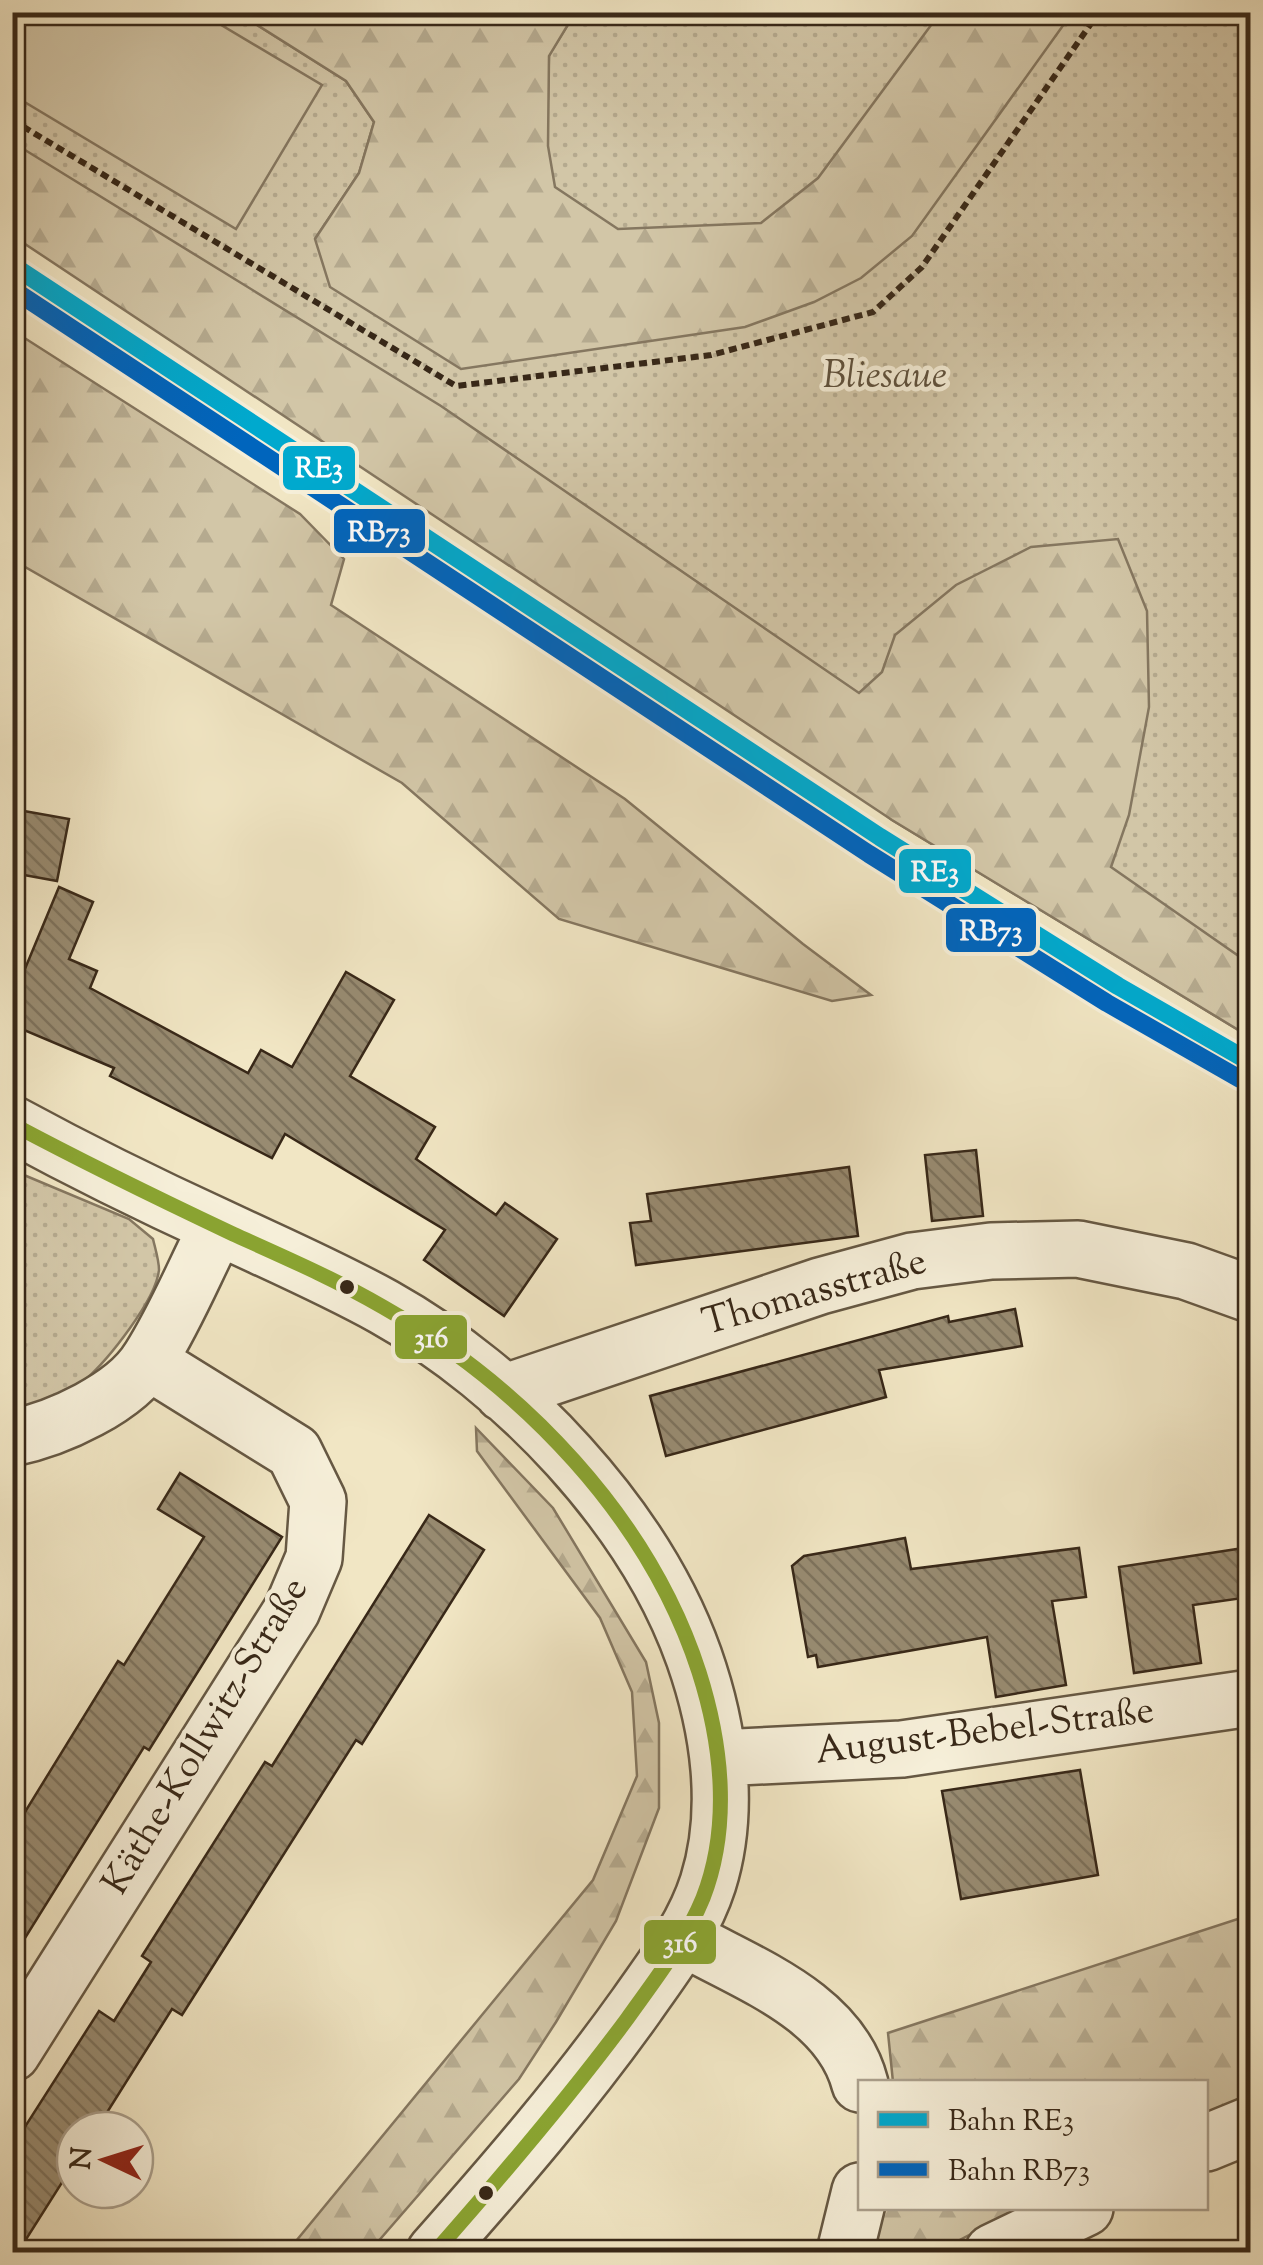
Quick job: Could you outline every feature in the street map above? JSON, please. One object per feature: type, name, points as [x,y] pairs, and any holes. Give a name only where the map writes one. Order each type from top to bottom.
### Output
[{"type":"street","points":[[12,1124],[386,1308],[503,1392],[575,1464],[637,1544],[680,1618],[705,1689],[719,1758],[720,1802],[708,1884],[684,1938],[609,2043],[530,2144],[435,2252]]},
{"type":"street","points":[[12,1438],[34,1434],[98,1407],[149,1362],[217,1226]]},
{"type":"street","name":"Thomasstraße","points":[[503,1392],[820,1286],[912,1260],[991,1251],[1078,1249],[1186,1271],[1250,1294]]},
{"type":"street","name":"Käthe-Kollwitz-Straße","points":[[12,2053],[292,1610],[314,1558],[318,1501],[294,1452],[149,1362]]},
{"type":"street","name":"August-Bebel-Straße","points":[[719,1758],[902,1749],[1250,1698]]},
{"type":"street","points":[[684,1938],[802,2004],[835,2034],[857,2069],[859,2080]]},
{"type":"street","points":[[1208,2141],[1250,2125]]},
{"type":"street","points":[[846,2252],[858,2200]]},
{"type":"street","points":[[993,2252],[1082,2210]]},
{"type":"path","points":[[12,120],[456,386],[711,355],[873,312],[922,267],[1100,12]]},
{"type":"green space","name":"Bliesaue","points":[[12,13],[238,13],[346,81],[374,122],[359,173],[315,239],[548,99],[549,55],[575,13],[1250,13],[1250,1037],[892,820],[13,144]]},
{"type":"green space","points":[[12,13],[201,13],[322,85],[236,229],[13,95]]},
{"type":"green space","points":[[238,13],[575,13],[549,56],[548,146],[555,187],[618,229],[761,223],[818,178],[940,13],[1072,13],[912,236],[861,278],[814,302],[745,327],[461,369],[330,287],[315,239],[359,173],[374,122],[346,81]]},
{"type":"green space","points":[[12,142],[441,406],[859,693],[882,672],[895,635],[956,585],[1031,547],[1118,539],[1147,611],[1149,707],[1129,815],[1111,867],[1250,964],[1250,1037],[892,820],[13,236]]},
{"type":"green space","points":[[12,330],[300,514],[344,559],[331,605],[625,799],[871,995],[832,1001],[559,919],[402,783],[13,560]]},
{"type":"green space","points":[[12,1170],[129,1219],[153,1239],[159,1270],[140,1313],[85,1380],[50,1399],[12,1410]]},
{"type":"green space","points":[[476,1428],[553,1508],[646,1662],[659,1723],[659,1808],[616,1921],[519,2079],[369,2252],[287,2252],[593,1880],[637,1776],[632,1692],[600,1618],[477,1451]]},
{"type":"green space","points":[[1250,1915],[1250,2093],[1208,2114],[1208,2080],[893,2080],[888,2033]]},
{"type":"green space","points":[[884,2210],[1016,2210],[937,2252],[873,2252]]},
{"type":"building","points":[[24,811],[69,819],[57,881],[13,873]]},
{"type":"building","points":[[59,887],[93,902],[69,959],[97,971],[90,988],[248,1073],[261,1050],[292,1067],[346,972],[394,1000],[350,1076],[435,1127],[416,1159],[496,1215],[505,1203],[557,1239],[504,1316],[424,1260],[445,1230],[285,1134],[272,1158],[110,1076],[114,1068],[12,1025],[12,1000]]},
{"type":"building","points":[[976,1150],[983,1216],[932,1221],[925,1155]]},
{"type":"building","points":[[849,1167],[858,1236],[636,1265],[630,1223],[651,1221],[647,1194]]},
{"type":"building","points":[[1015,1309],[1022,1346],[879,1370],[886,1397],[666,1456],[650,1396],[948,1316],[949,1322]]},
{"type":"building","points":[[180,1473],[282,1537],[149,1750],[144,1747],[12,1959],[12,1833],[118,1661],[124,1665],[204,1537],[158,1509]]},
{"type":"building","points":[[429,1515],[484,1550],[362,1744],[356,1740],[182,2015],[172,2009],[109,2110],[55,2110],[55,2194],[18,2252],[12,2252],[12,2147],[99,2011],[114,2021],[151,1962],[142,1956],[265,1762],[272,1766]]},
{"type":"building","points":[[905,1538],[911,1569],[1079,1548],[1086,1597],[1052,1601],[1066,1685],[996,1697],[987,1637],[818,1667],[816,1655],[808,1657],[792,1566],[804,1556]]},
{"type":"building","points":[[1250,1547],[1250,1597],[1193,1605],[1201,1663],[1134,1673],[1119,1567]]},
{"type":"building","points":[[1080,1770],[1098,1875],[961,1899],[942,1791]]},
{"type":"rail line","name":"RE3","points":[[12,265],[880,837],[1118,986],[1250,1062]]},
{"type":"rail line","name":"RB73","points":[[12,289],[869,854],[1107,1003],[1240,1079]]},
{"type":"transit line","name":"316","points":[[12,1124],[365,1297],[434,1339],[484,1376],[531,1416],[614,1509],[677,1615],[699,1672],[718,1756],[720,1814],[712,1871],[696,1914],[668,1961],[604,2049],[435,2252]]}]
